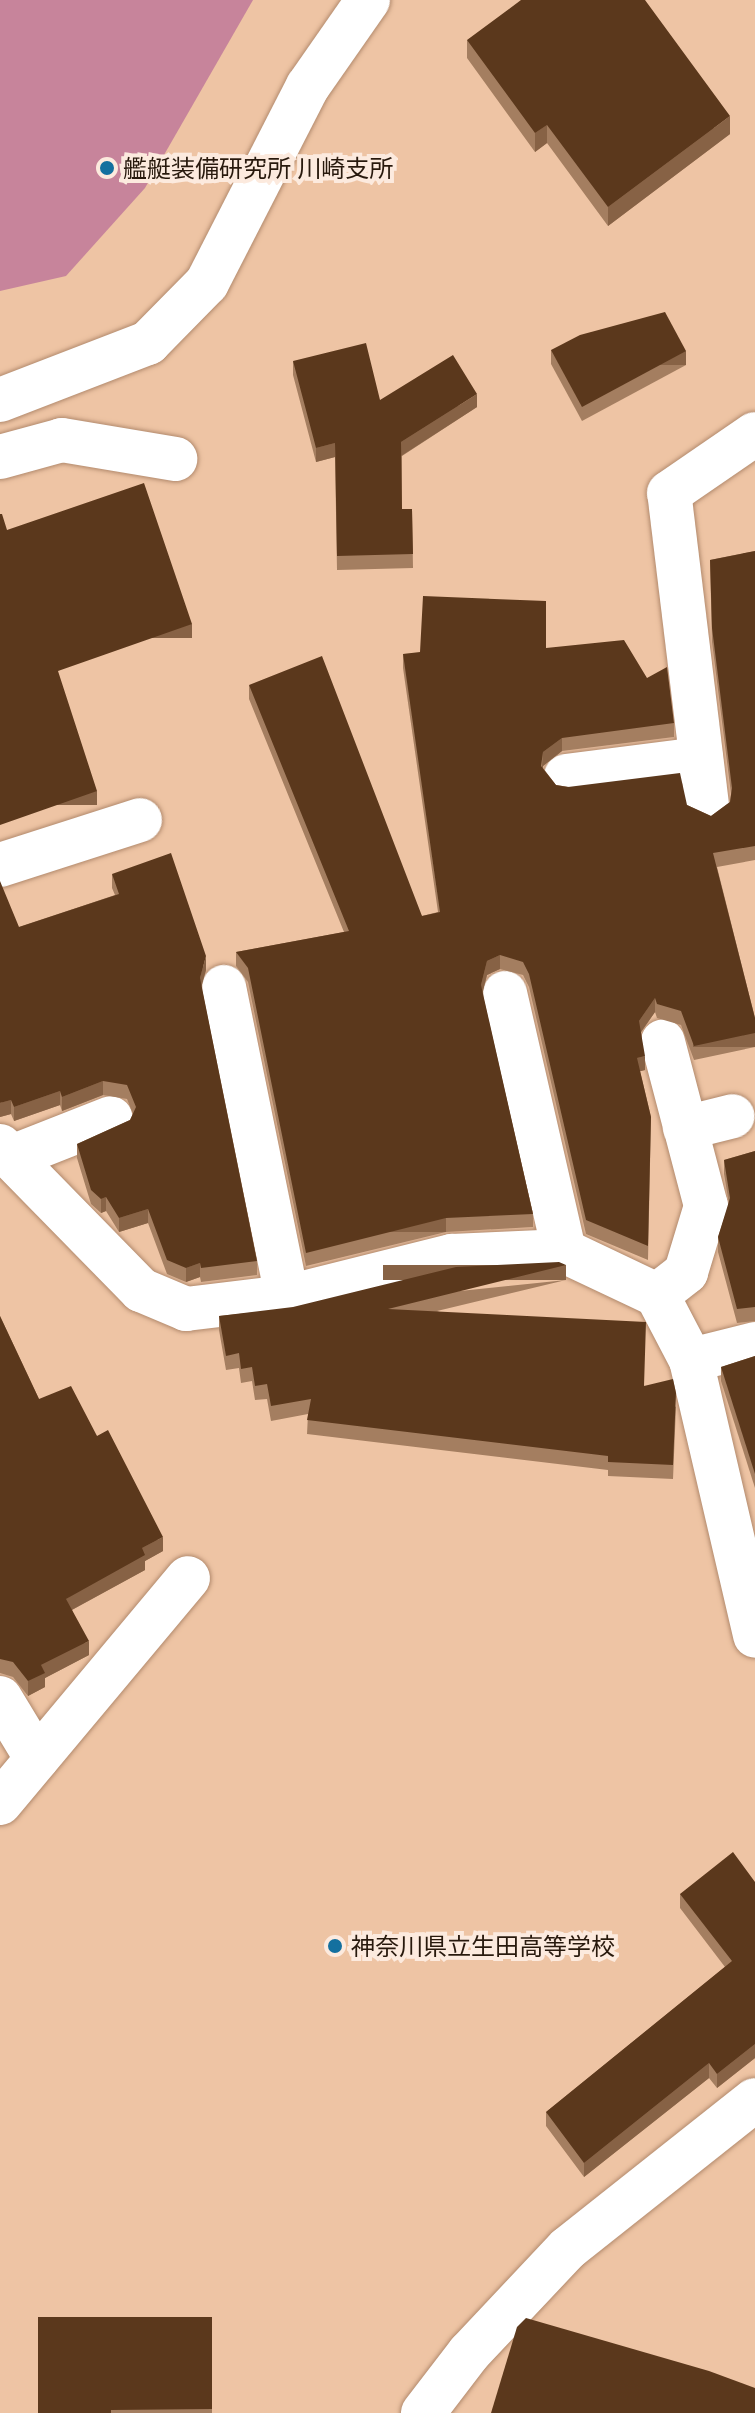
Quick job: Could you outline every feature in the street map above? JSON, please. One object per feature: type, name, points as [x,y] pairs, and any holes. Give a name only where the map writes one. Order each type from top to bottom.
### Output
[{"type":"street","points":[[0,400],[148,343],[207,283],[308,86],[368,0]]},
{"type":"street","points":[[707,805],[669,493],[755,434]]},
{"type":"street","points":[[0,457],[62,440],[175,459]]},
{"type":"street","points":[[566,776],[701,759]]},
{"type":"street","points":[[0,865],[140,820]]},
{"type":"street","points":[[224,987],[287,1297]]},
{"type":"street","points":[[505,993],[564,1251]]},
{"type":"street","points":[[657,1295],[686,1272],[706,1206],[663,1042]]},
{"type":"street","points":[[685,1128],[733,1116]]},
{"type":"street","points":[[111,1118],[6,1152],[141,1290],[186,1309],[287,1297],[452,1256],[564,1251],[657,1295],[691,1360],[755,1636]]},
{"type":"street","points":[[691,1360],[755,1344]]},
{"type":"street","points":[[0,1803],[188,1578]]},
{"type":"street","points":[[0,1698],[37,1759]]},
{"type":"street","points":[[423,2413],[469,2353],[568,2248],[755,2100]]},
{"type":"shaded area","name":"艦艇装備研究所 川崎支所","points":[[0,0],[253,0],[145,188],[66,276],[0,291]]},
{"type":"building","points":[[521,0],[645,0],[730,116],[608,207],[547,125],[535,133],[467,40]]},
{"type":"building","points":[[665,312],[686,351],[582,407],[551,350],[580,335]]},
{"type":"building","points":[[366,343],[380,400],[453,355],[477,394],[401,442],[402,509],[412,509],[413,554],[337,556],[335,443],[316,448],[293,361]]},
{"type":"building","points":[[144,483],[192,624],[58,671],[97,791],[0,825],[0,514],[7,530]]},
{"type":"building","points":[[755,551],[755,846],[713,853],[755,1018],[755,1033],[694,1046],[681,1011],[657,1004],[655,998],[639,1021],[645,1056],[637,1058],[651,1117],[648,1246],[586,1220],[529,974],[523,962],[500,955],[487,961],[481,985],[533,1214],[446,1218],[306,1253],[248,968],[236,952],[349,931],[249,685],[322,656],[422,916],[440,912],[403,654],[420,652],[423,596],[546,601],[546,648],[624,640],[647,678],[667,667],[674,723],[562,738],[543,752],[541,766],[556,785],[568,787],[680,773],[687,805],[711,816],[730,802],[732,788],[712,628],[710,560]]},
{"type":"building","points":[[171,853],[206,956],[200,978],[257,1261],[201,1268],[200,1263],[186,1268],[167,1260],[148,1209],[119,1218],[106,1197],[101,1199],[91,1190],[77,1144],[130,1120],[136,1107],[127,1085],[103,1081],[62,1097],[60,1091],[14,1107],[11,1100],[0,1103],[0,881],[19,927],[119,894],[112,874]]},
{"type":"building","points":[[755,1151],[755,1307],[737,1309],[718,1237],[730,1198],[724,1160]]},
{"type":"building","points":[[559,1262],[566,1265],[388,1309],[646,1322],[644,1386],[673,1379],[676,1393],[673,1465],[608,1462],[608,1456],[307,1420],[311,1399],[271,1406],[267,1384],[255,1386],[252,1367],[241,1369],[239,1353],[226,1356],[219,1316],[293,1307],[456,1267]]},
{"type":"building","points":[[0,1316],[39,1399],[71,1386],[97,1436],[108,1430],[163,1537],[142,1548],[145,1555],[66,1599],[89,1641],[41,1665],[45,1673],[28,1681],[13,1662],[0,1659]]},
{"type":"building","points":[[755,1356],[755,1474],[721,1367]]},
{"type":"building","points":[[733,1852],[755,1882],[755,2044],[717,2074],[709,2063],[584,2163],[546,2112],[732,1961],[680,1894]]},
{"type":"building","points":[[38,2317],[212,2317],[212,2409],[38,2413]]},
{"type":"building","points":[[526,2318],[709,2371],[755,2388],[755,2413],[491,2413],[517,2327]]},
{"type":"place","name":"艦艇装備研究所 川崎支所","points":[[107,168]]},
{"type":"place","name":"神奈川県立生田高等学校","points":[[335,1946]]}]
